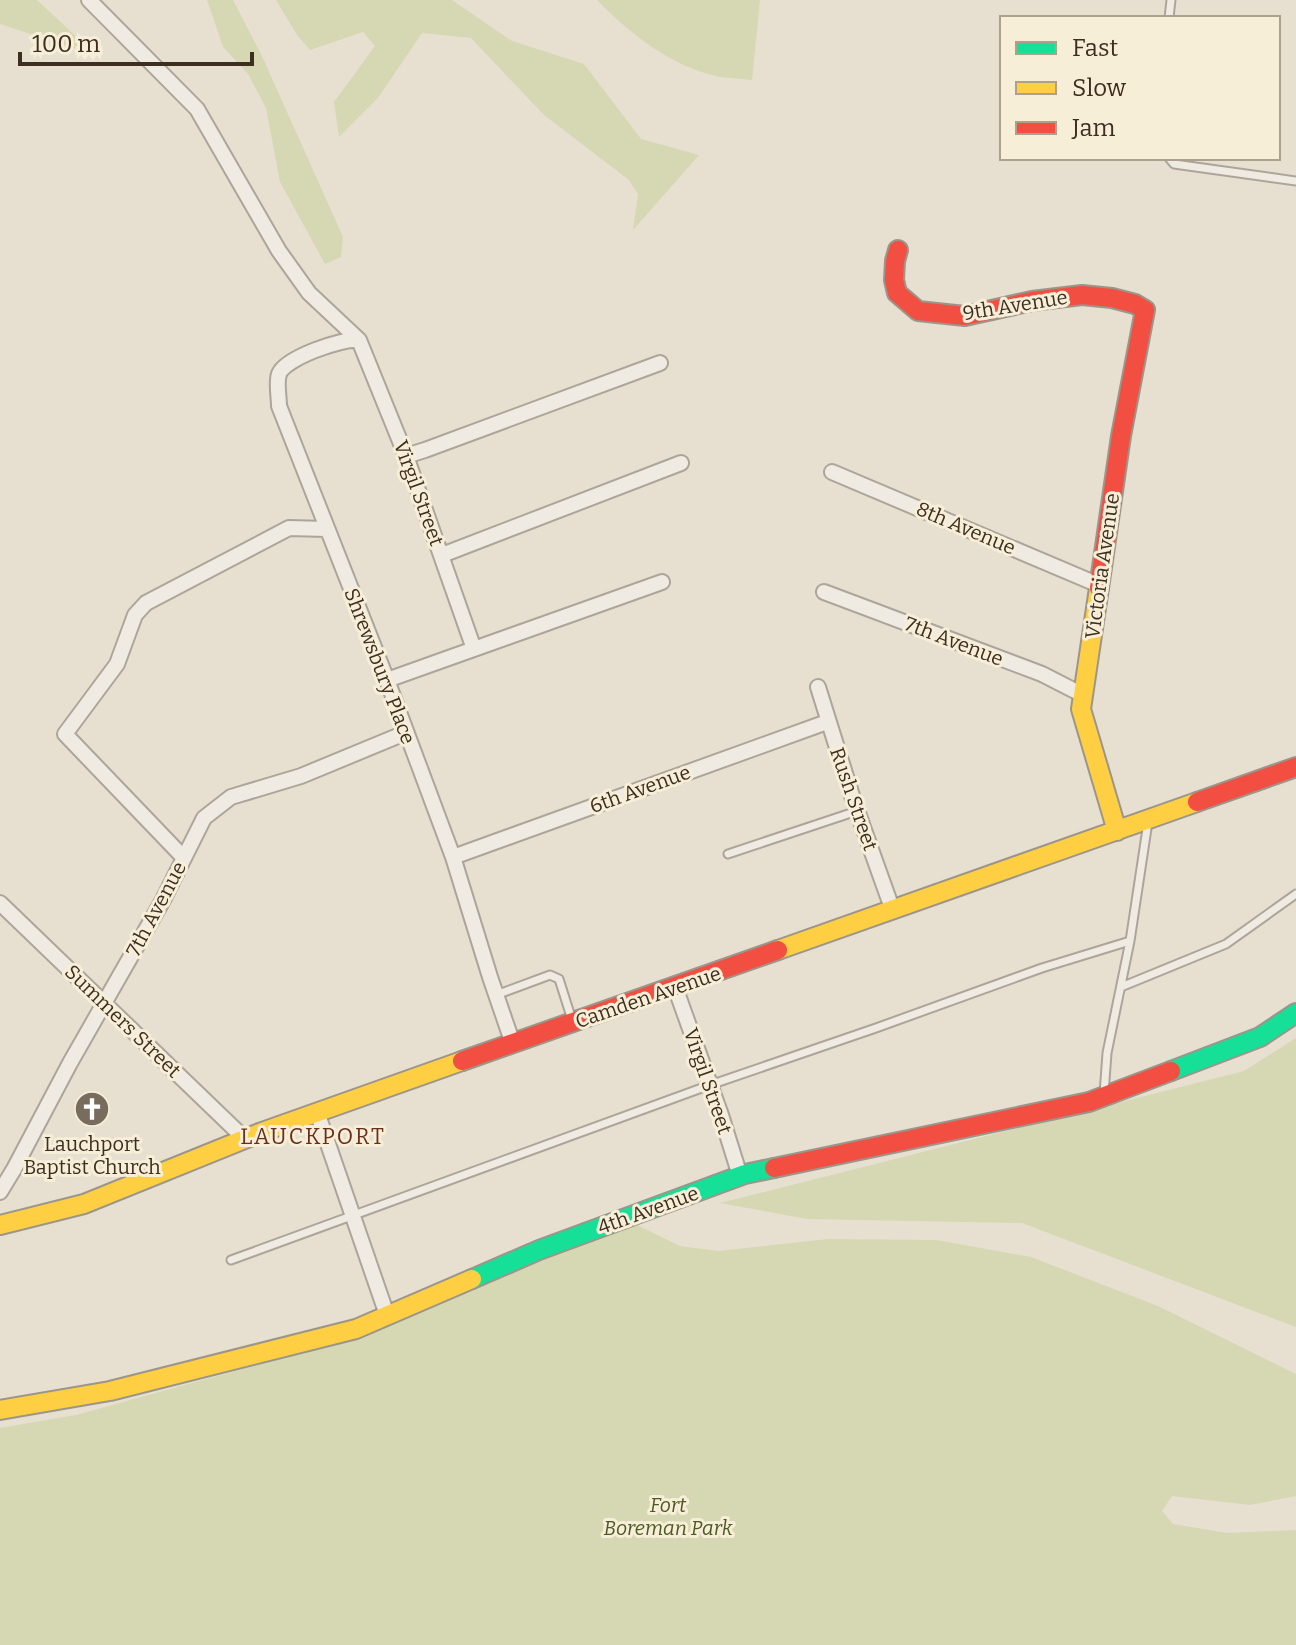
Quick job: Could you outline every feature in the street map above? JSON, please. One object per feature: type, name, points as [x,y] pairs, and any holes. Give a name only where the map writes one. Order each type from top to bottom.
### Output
[{"type":"street","points":[[89,0],[197,109],[279,251],[309,293],[359,340]]},
{"type":"street","name":"9th Avenue","points":[[898,250],[894,280],[897,293],[918,311],[965,316],[1032,301],[1082,295],[1135,304]]},
{"type":"street","name":"Victoria Avenue","points":[[1117,831],[1081,709],[1121,436],[1145,310],[1135,304]]},
{"type":"street","name":"Shrewsbury Place","points":[[359,340],[349,339],[288,363],[280,371],[278,380],[279,406],[453,857],[513,1044]]},
{"type":"street","name":"Virgil Street","points":[[359,340],[406,456],[474,649]]},
{"type":"street","points":[[406,456],[660,363]]},
{"type":"street","points":[[442,555],[681,463]]},
{"type":"street","name":"8th Avenue","points":[[832,472],[1099,585]]},
{"type":"street","points":[[184,858],[65,734],[117,664],[135,615],[146,603],[289,528],[326,529]]},
{"type":"street","points":[[387,680],[662,582]]},
{"type":"street","name":"7th Avenue","points":[[824,592],[1042,674],[1083,695]]},
{"type":"street","name":"Rush Street","points":[[818,687],[827,722],[893,911]]},
{"type":"street","name":"6th Avenue","points":[[453,857],[827,722]]},
{"type":"street","name":"7th Avenue","points":[[0,1192],[163,900],[204,818],[231,797],[301,776],[405,733]]},
{"type":"street","name":"Camden Avenue","points":[[0,1225],[84,1204],[317,1112],[1296,767]]},
{"type":"street","name":"Summers Street","points":[[0,903],[245,1139]]},
{"type":"street","name":"Virgil Street","points":[[675,987],[740,1176]]},
{"type":"street","name":"4th Avenue","points":[[0,1410],[110,1391],[356,1329],[539,1250],[740,1176],[1089,1102],[1260,1037],[1296,1013]]},
{"type":"street","points":[[317,1112],[387,1315]]},
{"type":"lane","points":[[1171,160],[1174,164],[1296,181]]},
{"type":"lane","points":[[728,854],[857,811]]},
{"type":"lane","points":[[1104,1096],[1107,1053],[1130,941],[1148,820]]},
{"type":"lane","points":[[1121,987],[1226,944],[1296,894]]},
{"type":"lane","points":[[231,1260],[710,1085],[1042,968],[1130,941]]},
{"type":"lane","points":[[496,995],[550,975],[559,979],[573,1023]]},
{"type":"green space","points":[[0,0],[37,0],[97,56],[0,24]]},
{"type":"green space","points":[[207,0],[233,0],[262,56],[343,237],[341,257],[325,264],[280,182],[266,108],[248,74],[223,47]]},
{"type":"green space","points":[[276,0],[452,0],[512,41],[584,64],[641,139],[699,155],[633,230],[638,194],[629,180],[544,115],[471,38],[422,33],[378,98],[339,137],[334,102],[375,46],[363,32],[310,50]]},
{"type":"green space","points":[[597,0],[760,0],[752,80],[720,77],[685,66],[638,37]]},
{"type":"green space","points":[[1296,1038],[1296,1327],[1022,1223],[807,1219],[720,1203],[1244,1071]]},
{"type":"green space","name":"Fort Boreman Park","points":[[633,1223],[680,1246],[718,1251],[828,1239],[937,1240],[1031,1257],[1158,1306],[1296,1374],[1296,1496],[1250,1505],[1172,1496],[1162,1511],[1173,1524],[1227,1533],[1296,1530],[1296,1645],[0,1645],[0,1428],[76,1415],[337,1343]]},
{"type":"traffic: fast","points":[[1171,1071],[1260,1037],[1296,1013]]},
{"type":"traffic: fast","points":[[472,1279],[539,1250],[745,1174],[774,1168]]},
{"type":"traffic: slow","points":[[1099,588],[1081,709],[1117,831]]},
{"type":"traffic: slow","points":[[778,950],[1197,802]]},
{"type":"traffic: slow","points":[[0,1225],[84,1204],[262,1132],[462,1061]]},
{"type":"traffic: slow","points":[[0,1410],[110,1391],[356,1329],[472,1279]]},
{"type":"traffic: jam","points":[[898,250],[894,280],[897,293],[918,311],[965,316],[1032,301],[1082,295],[1112,298],[1145,310],[1121,436],[1099,588]]},
{"type":"traffic: jam","points":[[1197,802],[1296,767]]},
{"type":"traffic: jam","points":[[462,1061],[778,950]]},
{"type":"traffic: jam","points":[[774,1168],[1089,1102],[1171,1071]]},
{"type":"place","name":"Lauchport Baptist Church","points":[[92,1109]]},
{"type":"district","name":"LAUCKPORT","points":[[313,1136]]}]
